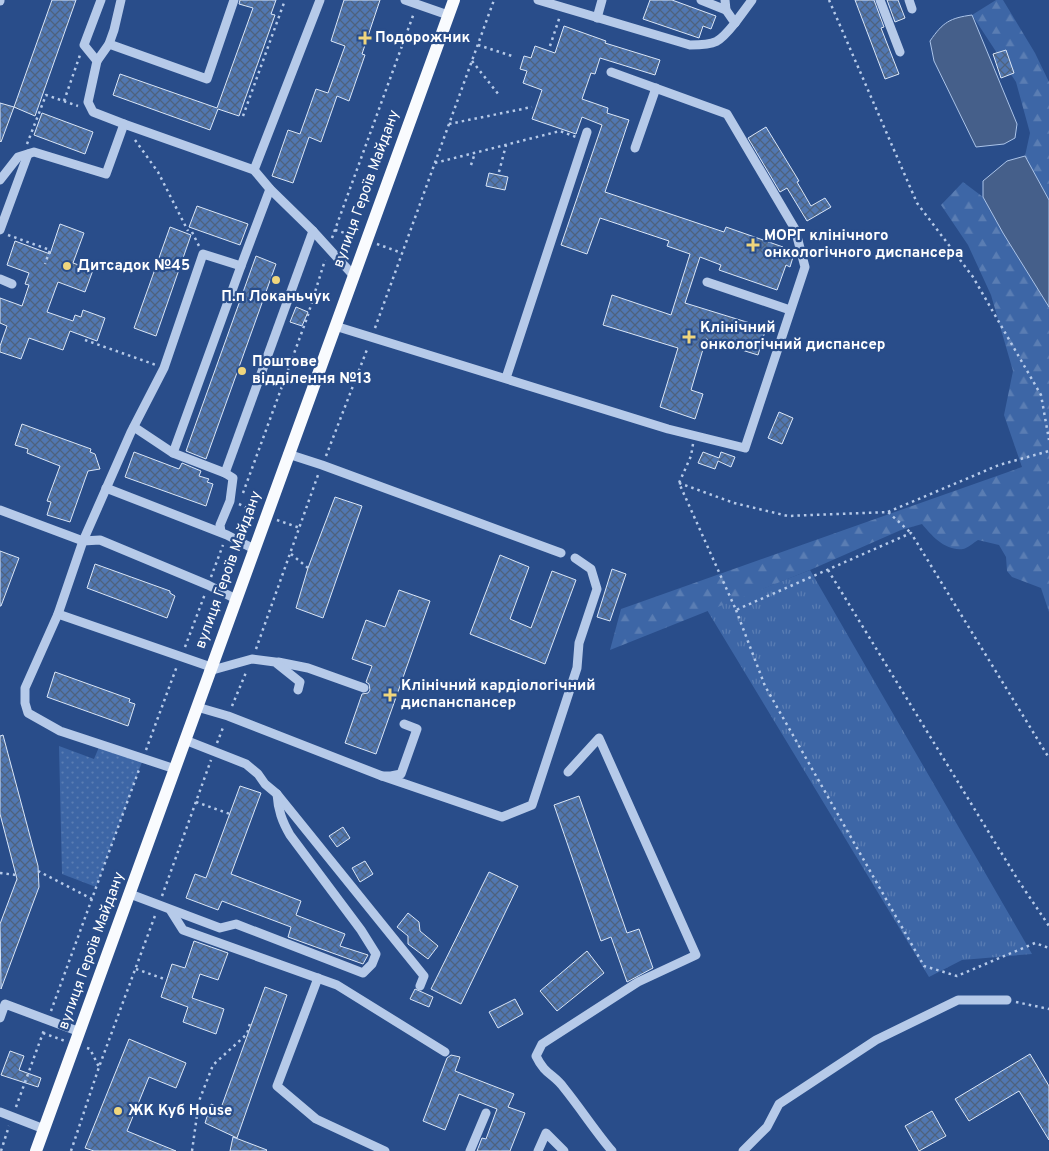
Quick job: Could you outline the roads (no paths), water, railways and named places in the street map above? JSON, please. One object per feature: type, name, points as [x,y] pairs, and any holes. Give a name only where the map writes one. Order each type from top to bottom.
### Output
[{"type":"main road","name":"вулиця Героїв Майдану","points":[[36,1151],[454,0]]},
{"type":"lane","points":[[97,61],[84,45],[101,0]]},
{"type":"lane","points":[[121,0],[114,30],[97,61],[88,102],[93,112],[254,170],[353,275]]},
{"type":"lane","points":[[108,44],[207,79],[234,0]]},
{"type":"lane","points":[[254,170],[320,0]]},
{"type":"lane","points":[[406,0],[448,16]]},
{"type":"lane","points":[[538,0],[690,46],[710,45],[723,37],[752,0]]},
{"type":"lane","points":[[598,18],[602,0]]},
{"type":"lane","points":[[701,0],[726,10]]},
{"type":"lane","points":[[725,0],[726,10],[735,22]]},
{"type":"lane","points":[[880,0],[900,52]]},
{"type":"lane","points":[[909,0],[912,10]]},
{"type":"lane","points":[[335,326],[694,435],[745,448],[805,267],[795,229],[726,114],[610,72]]},
{"type":"lane","points":[[635,148],[656,88]]},
{"type":"lane","points":[[0,180],[18,157],[34,152],[106,174],[124,124]]},
{"type":"lane","points":[[506,378],[585,136]]},
{"type":"lane","points":[[0,231],[28,154]]},
{"type":"lane","points":[[173,453],[270,189]]},
{"type":"lane","points":[[225,473],[313,231]]},
{"type":"lane","points":[[174,769],[60,731],[28,713],[25,703],[25,688],[58,614],[83,541],[106,488],[164,368],[203,254],[241,266]]},
{"type":"lane","points":[[0,279],[12,284]]},
{"type":"lane","points":[[707,282],[790,310]]},
{"type":"lane","points":[[134,427],[173,453],[225,473],[233,478],[230,501],[220,524],[221,532]]},
{"type":"lane","points":[[288,454],[561,553]]},
{"type":"lane","points":[[106,488],[221,532],[254,549]]},
{"type":"lane","points":[[0,510],[83,541],[100,540],[208,585],[236,599]]},
{"type":"lane","points":[[197,707],[228,716],[382,776],[502,818],[532,805],[578,668],[579,643],[597,589],[590,569],[575,558]]},
{"type":"lane","points":[[58,614],[210,669],[252,659],[308,668],[364,688]]},
{"type":"lane","points":[[275,662],[300,682],[298,690]]},
{"type":"lane","points":[[382,776],[400,774],[417,728],[404,724]]},
{"type":"lane","points":[[568,772],[599,738],[696,955],[638,982],[542,1044],[536,1056],[542,1068],[563,1086],[596,1133],[612,1151]]},
{"type":"lane","points":[[185,740],[246,764],[258,774],[265,784],[277,794],[424,976],[420,986]]},
{"type":"lane","points":[[130,894],[220,928],[236,924],[363,974],[376,954],[290,835],[278,809],[277,794]]},
{"type":"lane","points":[[172,911],[183,930],[337,985],[445,1052]]},
{"type":"lane","points":[[318,978],[277,1086],[316,1119],[385,1151]]},
{"type":"lane","points":[[743,1151],[768,1127],[778,1104],[876,1040],[958,1000],[1007,1000]]},
{"type":"lane","points":[[0,1018],[5,1004],[80,1032]]},
{"type":"lane","points":[[0,1112],[44,1129]]},
{"type":"lane","points":[[470,1151],[486,1113]]},
{"type":"lane","points":[[538,1151],[546,1133],[564,1151]]},
{"type":"place","name":"Подорожник","points":[[365,38]]},
{"type":"place","name":"МОРГ клінічного онкологічного диспансера","points":[[753,245]]},
{"type":"place","name":"Дитсадок №45","points":[[67,266]]},
{"type":"place","name":"П.п Локаньчук","points":[[276,280]]},
{"type":"place","name":"Клінічний онкологічний диспансер","points":[[689,337]]},
{"type":"place","name":"Поштове відділення №13","points":[[242,371]]},
{"type":"place","name":"Клінічний кардіологічний диспанспансер","points":[[390,695]]},
{"type":"place","name":"ЖК Куб House","points":[[118,1111]]}]
